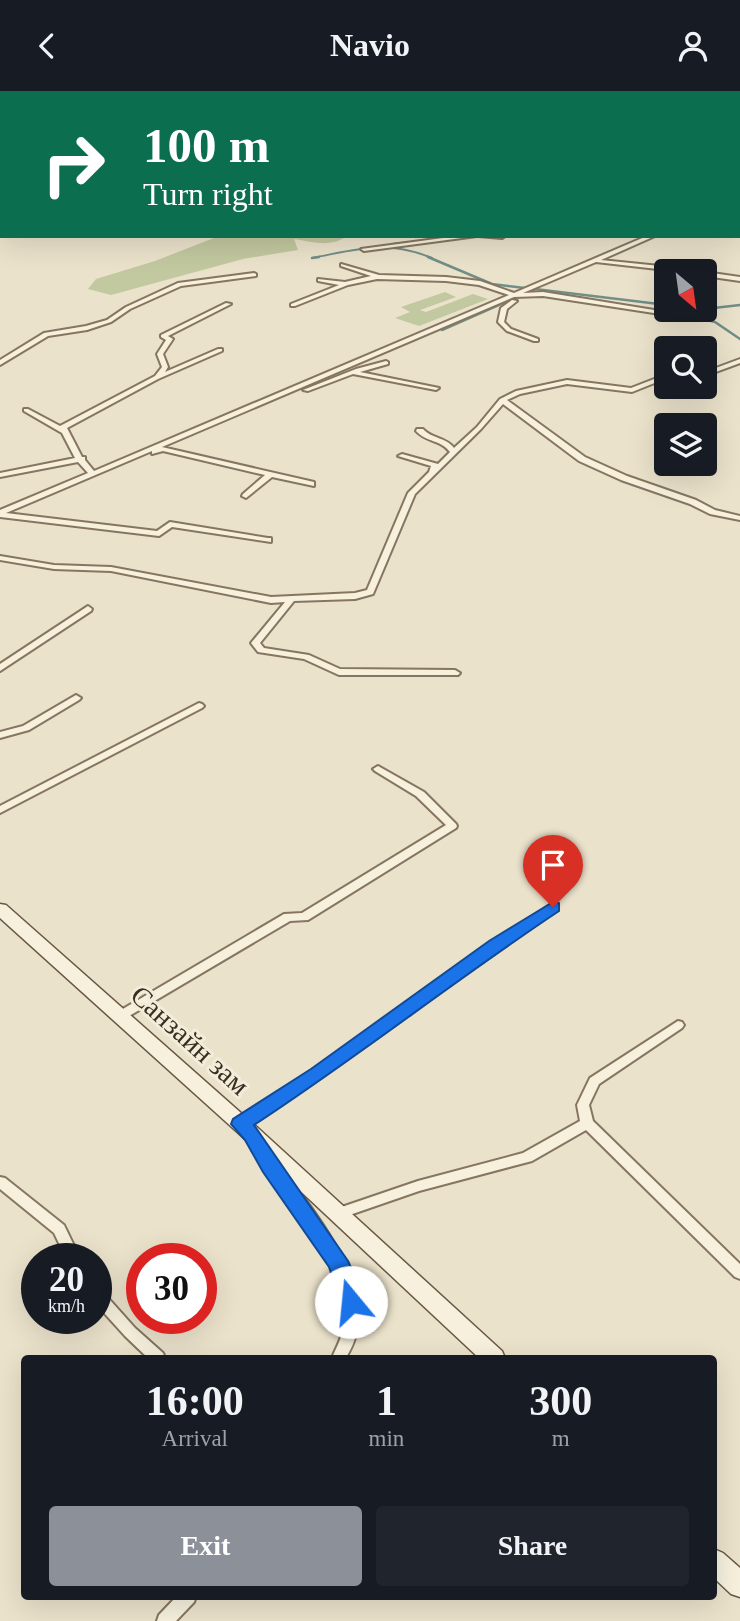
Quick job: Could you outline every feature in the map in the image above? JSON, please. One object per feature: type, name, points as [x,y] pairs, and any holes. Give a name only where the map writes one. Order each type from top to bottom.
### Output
[{"type":"main road","name":"Санзайн зам","points":[[0,909],[246,1129],[491,1355]]},
{"type":"main road","points":[[717,1564],[740,1585]]},
{"type":"street","points":[[364,250],[458,238]]},
{"type":"street","points":[[0,514],[647,238]]},
{"type":"street","points":[[595,261],[654,267]]},
{"type":"street","points":[[343,265],[378,277]]},
{"type":"street","points":[[0,362],[46,334],[87,328],[109,321],[128,308],[180,284],[254,275]]},
{"type":"street","points":[[718,276],[740,279]]},
{"type":"street","points":[[293,305],[346,284],[378,277],[480,283],[515,295],[543,294],[654,312]]},
{"type":"street","points":[[320,280],[346,284]]},
{"type":"street","points":[[515,295],[515,300],[501,313],[501,322],[509,330],[536,340]]},
{"type":"street","points":[[156,378],[165,367],[160,354],[170,339],[163,336],[228,304]]},
{"type":"street","points":[[64,431],[63,427],[156,378],[220,350]]},
{"type":"street","points":[[717,370],[740,361]]},
{"type":"street","points":[[245,409],[260,409],[283,398],[356,373],[370,365],[386,363]]},
{"type":"street","points":[[356,373],[436,388]]},
{"type":"street","points":[[0,558],[54,567],[111,569],[271,600],[355,596],[370,591],[412,493],[502,400],[518,392],[567,382],[632,390],[654,381]]},
{"type":"street","points":[[502,400],[582,459],[624,478],[694,502],[713,512],[740,518]]},
{"type":"street","points":[[26,410],[64,431],[92,473]]},
{"type":"street","points":[[420,431],[426,437],[447,443],[454,452]]},
{"type":"street","points":[[92,473],[103,473],[162,449],[311,484]]},
{"type":"street","points":[[402,456],[435,465],[433,472]]},
{"type":"street","points":[[0,475],[82,459]]},
{"type":"street","points":[[246,496],[271,474]]},
{"type":"street","points":[[0,514],[159,534],[170,524],[268,540]]},
{"type":"street","points":[[290,601],[255,643],[261,650],[306,657],[339,672],[454,673]]},
{"type":"street","points":[[0,668],[88,609]]},
{"type":"street","points":[[0,734],[26,728],[76,698]]},
{"type":"street","points":[[0,810],[199,706]]},
{"type":"street","points":[[120,1016],[288,918],[304,917],[452,826],[420,794],[378,769]]},
{"type":"street","points":[[340,1355],[349,1334],[351,1302],[348,1283],[338,1261],[246,1129],[495,945],[553,907]]},
{"type":"street","points":[[678,1025],[594,1081],[583,1105],[587,1123],[740,1273]]},
{"type":"street","points":[[338,1214],[418,1186],[527,1157],[587,1123]]},
{"type":"street","points":[[0,1182],[59,1229],[66,1243]]},
{"type":"street","points":[[112,1312],[155,1355]]},
{"type":"street","points":[[165,1621],[184,1600]]},
{"type":"green space","points":[[214,238],[344,238],[328,243],[294,239],[298,250],[243,259],[111,295],[88,289],[96,279],[155,261]]},
{"type":"green space","points":[[445,292],[456,297],[420,310],[426,312],[473,294],[488,299],[419,326],[395,318],[410,312],[401,307]]},
{"type":"waterway","points":[[392,244],[432,240]]},
{"type":"waterway","points":[[319,257],[312,258],[358,249],[386,247],[416,252],[432,258]]},
{"type":"waterway","points":[[428,257],[492,284],[525,288]]},
{"type":"waterway","points":[[442,330],[535,289],[654,303]]},
{"type":"waterway","points":[[718,308],[740,305]]},
{"type":"waterway","points":[[715,322],[740,339]]},
{"type":"route","points":[[351,1302],[348,1283],[338,1261],[270,1167],[252,1134],[240,1124],[318,1074],[495,945],[553,907]]}]
